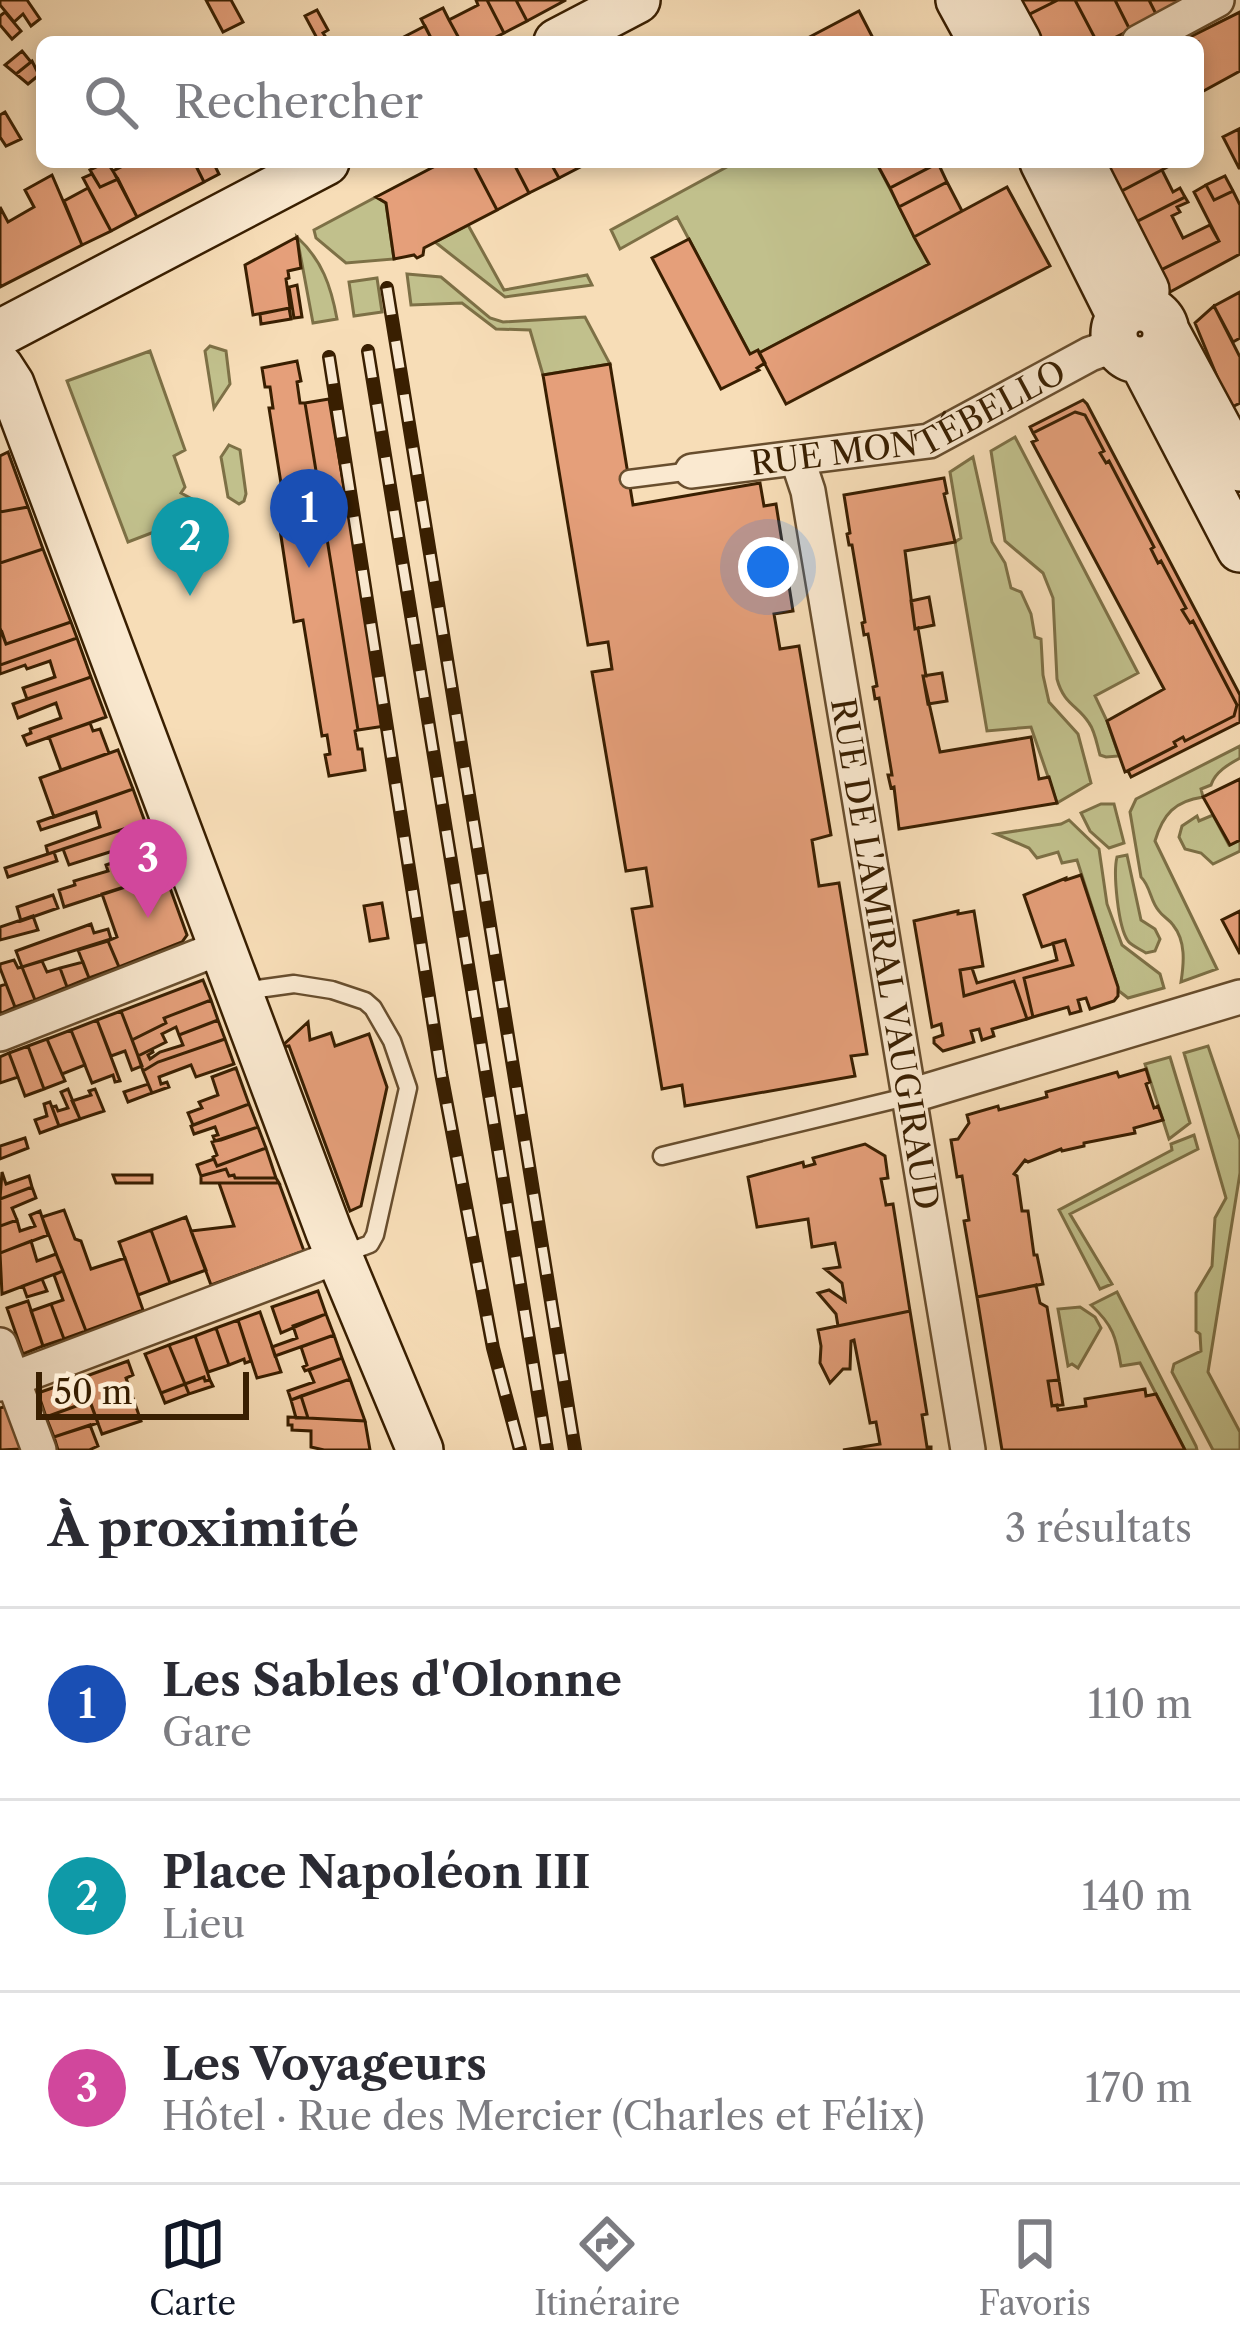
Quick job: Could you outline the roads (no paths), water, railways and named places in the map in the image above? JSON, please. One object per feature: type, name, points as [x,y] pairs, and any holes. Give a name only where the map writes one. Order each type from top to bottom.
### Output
[{"type":"main road","points":[[959,0],[979,36]]},
{"type":"main road","points":[[995,0],[1015,36]]},
{"type":"main road","points":[[568,36],[633,1]]},
{"type":"main road","points":[[0,333],[315,168]]},
{"type":"main road","points":[[1046,168],[1138,332],[1240,549]]},
{"type":"main road","points":[[1085,168],[1146,290],[1138,332],[1240,468]]},
{"type":"main road","points":[[0,367],[11,384],[339,1256],[420,1450]]},
{"type":"street","points":[[1149,36],[1217,0]]},
{"type":"street","name":"RUE MONTÉBELLO","points":[[692,471],[942,437],[1138,332]]},
{"type":"street","name":"RUE DE L'AMIRAL VAUGIRAUD","points":[[797,458],[808,490],[968,1450]]},
{"type":"street","points":[[0,1034],[222,947]]},
{"type":"street","points":[[910,1096],[1240,997]]},
{"type":"street","points":[[6,1382],[339,1256]]},
{"type":"street","points":[[0,1345],[6,1382],[39,1450]]},
{"type":"lane","points":[[629,478],[692,471]]},
{"type":"lane","points":[[240,994],[294,984],[332,990],[374,1008],[392,1040],[408,1088],[376,1235],[370,1244],[339,1256]]},
{"type":"lane","points":[[662,1156],[910,1096]]},
{"type":"railway","points":[[387,288],[575,1450]]},
{"type":"railway","points":[[368,351],[547,1450]]},
{"type":"railway","points":[[329,357],[441,1073],[493,1348],[520,1450]]},
{"type":"place","name":"Les Sables d'Olonne","points":[[309,568]]},
{"type":"place","name":"Place Napoléon III","points":[[190,596]]},
{"type":"place","name":"Les Voyageurs","points":[[148,918]]}]
